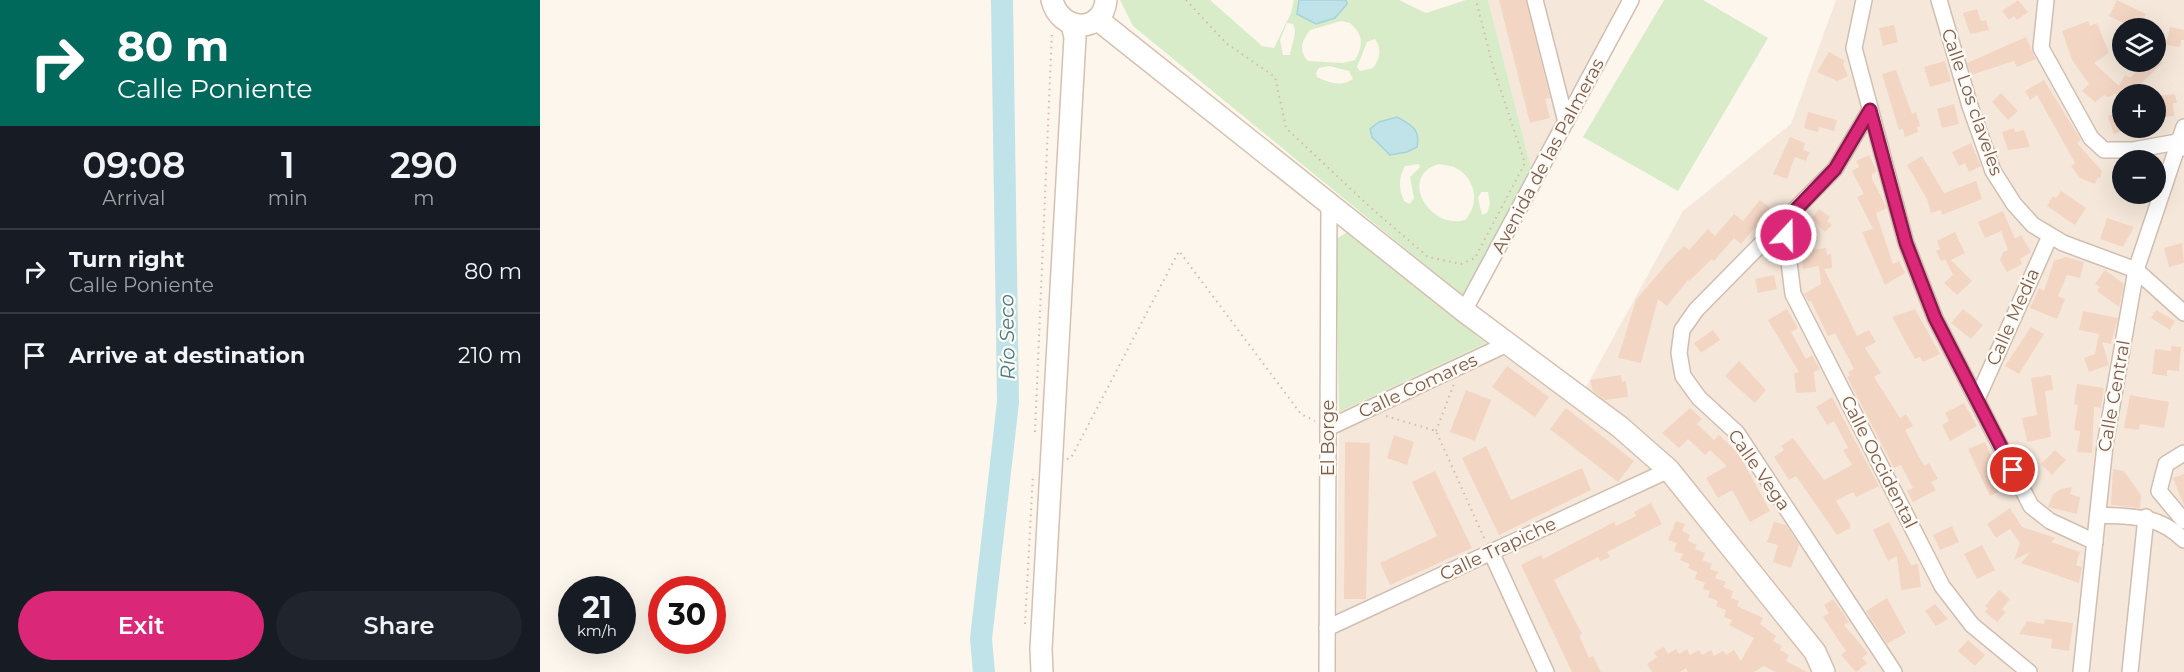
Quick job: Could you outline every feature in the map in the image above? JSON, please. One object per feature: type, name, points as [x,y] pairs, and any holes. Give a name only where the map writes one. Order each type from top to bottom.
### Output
[{"type":"street","points":[[1535,0],[1566,122]]},
{"type":"street","name":"Avenida de las Palmeras","points":[[1464,311],[1631,0]]},
{"type":"street","points":[[1864,0],[1854,48],[1906,243],[1935,318],[2031,506],[2050,521],[2095,542]]},
{"type":"street","name":"Calle Los claveles","points":[[1939,0],[1970,106],[1993,171],[2014,204],[2032,225],[2050,236],[2136,270]]},
{"type":"street","points":[[2046,0],[2041,48],[2091,138],[2104,150],[2181,146]]},
{"type":"street","points":[[1054,5],[1064,21],[1072,25],[1087,24],[1102,9],[1329,204],[1464,311],[1620,427],[1669,470],[1815,652],[1824,672]]},
{"type":"street","points":[[1042,672],[1043,462],[1075,37],[1072,25]]},
{"type":"street","name":"Calle Vega","points":[[1870,110],[1835,169],[1696,310],[1682,330],[1679,353],[1683,376],[1699,398],[1737,433],[1894,672]]},
{"type":"street","name":"Calle Central","points":[[2081,672],[2105,445],[2136,270],[2181,146],[2184,127]]},
{"type":"street","name":"El Borge","points":[[1327,672],[1329,204]]},
{"type":"street","name":"Calle Occidental","points":[[1784,222],[1793,294],[1942,586],[1971,625],[2029,672]]},
{"type":"street","name":"Calle Media","points":[[1977,399],[2050,236]]},
{"type":"street","points":[[2136,270],[2184,313]]},
{"type":"street","name":"Calle Comares","points":[[1328,428],[1508,344]]},
{"type":"street","points":[[2184,453],[2166,464],[2159,490],[2184,521]]},
{"type":"street","name":"Calle Trapiche","points":[[1327,628],[1669,470]]},
{"type":"street","points":[[2098,514],[2146,518],[2170,527],[2184,540]]},
{"type":"street","points":[[2130,672],[2146,518]]},
{"type":"street","points":[[1491,552],[1546,672]]},
{"type":"path","points":[[1186,0],[1226,43],[1275,77],[1286,128],[1428,257],[1461,264],[1475,258],[1525,163],[1493,67],[1476,0]]},
{"type":"path","points":[[1035,441],[1054,5]]},
{"type":"path","points":[[1024,627],[1043,462],[1071,458],[1179,251],[1301,414],[1328,428]]},
{"type":"path","points":[[1462,365],[1436,431],[1491,552]]},
{"type":"path","points":[[1366,410],[1436,431]]},
{"type":"shaded area","points":[[1488,0],[1621,0],[1532,171]]},
{"type":"shaded area","points":[[1836,0],[2184,0],[2184,672],[1336,672],[1339,412],[1486,343],[1575,407],[1683,211],[1791,124]]},
{"type":"green space","points":[[1120,0],[1210,0],[1262,46],[1274,48],[1291,13],[1294,0],[1299,0],[1297,14],[1347,4],[1346,0],[1399,0],[1426,13],[1466,0],[1488,0],[1532,171],[1463,296],[1133,26]],"holes":[[[1341,21],[1350,23],[1358,32],[1361,40],[1355,60],[1343,63],[1308,61],[1303,53],[1303,42],[1310,30]],[[1287,23],[1293,24],[1295,35],[1290,55],[1283,55],[1280,40]],[[1375,39],[1379,50],[1379,58],[1375,65],[1373,68],[1360,71],[1357,67],[1367,42]],[[1329,66],[1349,71],[1353,79],[1344,83],[1335,83],[1317,77],[1316,73],[1319,68]],[[1419,164],[1420,167],[1410,177],[1414,198],[1410,204],[1404,201],[1401,192],[1400,179],[1405,166]],[[1439,164],[1456,168],[1464,174],[1474,193],[1472,207],[1465,220],[1452,221],[1430,210],[1423,200],[1420,179],[1427,170]],[[1481,192],[1488,192],[1490,204],[1487,213],[1482,215],[1478,198]]]},
{"type":"green space","points":[[1664,0],[1703,0],[1768,38],[1678,191],[1583,137]]},
{"type":"green space","points":[[1349,231],[1486,343],[1339,412],[1336,244],[1338,238]]},
{"type":"water","points":[[1299,0],[1346,0],[1347,4],[1335,18],[1316,24],[1297,14]]},
{"type":"water","points":[[1397,117],[1414,128],[1418,136],[1417,147],[1407,152],[1390,155],[1372,137],[1370,129],[1379,122]]},
{"type":"building","points":[[1499,0],[1526,0],[1550,98],[1545,99],[1550,118],[1530,123]]},
{"type":"building","points":[[2018,0],[2028,12],[2017,20],[2014,16],[2009,20],[2002,11]]},
{"type":"building","points":[[2117,0],[2146,14],[2143,18],[2109,16]]},
{"type":"building","points":[[1977,9],[1981,21],[1986,20],[1989,30],[1970,34],[1963,13]]},
{"type":"building","points":[[2088,21],[2090,26],[2097,23],[2109,53],[2094,63],[2117,84],[2112,84],[2112,95],[2104,95],[2095,102],[2082,91],[2089,84],[2072,60],[2062,31]]},
{"type":"building","points":[[1894,25],[1898,42],[1883,46],[1879,28]]},
{"type":"building","points":[[2170,27],[2184,30],[2184,40],[2181,40],[2180,47],[2166,45]]},
{"type":"building","points":[[2026,37],[2036,59],[2017,67],[2014,61],[1971,75],[1967,63]]},
{"type":"building","points":[[1829,52],[1845,61],[1843,64],[1848,76],[1837,81],[1817,72]]},
{"type":"building","points":[[1945,61],[1951,81],[1930,87],[1924,67]]},
{"type":"building","points":[[1896,70],[1912,114],[1916,112],[1920,126],[1917,127],[1918,132],[1905,137],[1903,129],[1899,130],[1882,74]]},
{"type":"building","points":[[2136,72],[2153,72],[2141,84],[2120,84],[2125,75],[2130,78]]},
{"type":"building","points":[[2044,80],[2081,140],[2077,143],[2102,171],[2100,179],[2098,177],[2095,184],[2080,178],[2071,166],[2075,163],[2037,95],[2030,100],[2025,91]]},
{"type":"building","points":[[2001,93],[2018,111],[2008,120],[1992,102]]},
{"type":"building","points":[[2175,94],[2177,103],[2173,103],[2174,116],[2166,117],[2166,95]]},
{"type":"building","points":[[1954,104],[1959,124],[1942,128],[1937,109]]},
{"type":"building","points":[[1808,112],[1837,120],[1834,131],[1819,127],[1818,132],[1804,128]]},
{"type":"building","points":[[2112,115],[2112,128],[2108,116]]},
{"type":"building","points":[[2014,128],[2015,132],[2024,130],[2030,147],[2008,150],[2002,132]]},
{"type":"building","points":[[1790,137],[1805,143],[1803,150],[1810,152],[1806,161],[1795,157],[1787,179],[1773,174]]},
{"type":"building","points":[[1971,143],[1981,166],[1969,172],[1965,163],[1959,166],[1952,152]]},
{"type":"building","points":[[1869,155],[1877,171],[1872,174],[1872,179],[1887,208],[1876,213],[1893,264],[1899,261],[1905,273],[1885,285],[1862,232],[1873,229],[1857,197],[1864,194],[1852,171],[1859,167],[1856,161]]},
{"type":"building","points":[[1922,156],[1944,193],[1976,181],[1982,199],[1942,215],[1941,210],[1931,213],[1927,199],[1907,165]]},
{"type":"building","points":[[2061,191],[2086,208],[2075,225],[2047,206],[2053,196],[2056,198]]},
{"type":"building","points":[[1760,200],[1774,211],[1764,222],[1761,220],[1741,244],[1734,238],[1714,261],[1712,259],[1688,280],[1667,306],[1658,299],[1641,363],[1618,358],[1636,300],[1669,261],[1684,246],[1689,250],[1708,229],[1715,236],[1734,214],[1743,221]]},
{"type":"building","points":[[1819,209],[1830,217],[1827,221],[1832,225],[1825,232],[1812,218]]},
{"type":"building","points":[[2003,211],[2015,239],[2021,235],[2031,252],[2020,259],[2022,264],[2007,272],[2000,260],[2003,252],[2008,250],[2001,231],[1985,238],[1978,222]]},
{"type":"building","points":[[2107,218],[2134,227],[2123,247],[2100,239]]},
{"type":"building","points":[[1955,232],[1965,253],[1951,260],[1972,281],[1957,295],[1944,283],[1953,275],[1945,259],[1941,261],[1936,251],[1940,249],[1937,241]]},
{"type":"building","points":[[2182,243],[2184,263],[2169,267],[2164,248]]},
{"type":"building","points":[[1826,248],[1827,255],[1831,254],[1832,268],[1824,269],[1857,336],[1869,330],[1876,342],[1865,348],[1881,373],[1874,377],[1900,418],[1906,414],[1913,426],[1905,430],[1924,466],[1929,463],[1938,479],[1931,482],[1936,490],[1913,502],[1907,491],[1913,488],[1901,465],[1894,468],[1847,377],[1850,376],[1848,372],[1854,369],[1835,333],[1828,336],[1811,301],[1809,302],[1804,294],[1821,284],[1819,266],[1803,269],[1802,256],[1806,256],[1805,251]]},
{"type":"building","points":[[2066,257],[2084,262],[2080,278],[2067,275],[2058,296],[2065,299],[2057,319],[2030,308],[2039,288],[2044,291],[2054,261]]},
{"type":"building","points":[[2105,270],[2124,284],[2119,307],[2097,291],[2100,287],[2095,284]]},
{"type":"building","points":[[1774,275],[1777,289],[1758,293],[1755,279]]},
{"type":"building","points":[[1787,309],[1798,328],[1791,332],[1806,359],[1812,355],[1820,369],[1814,372],[1816,392],[1796,393],[1794,373],[1799,372],[1768,320]]},
{"type":"building","points":[[1915,309],[1940,354],[1923,362],[1920,357],[1915,359],[1892,317]]},
{"type":"building","points":[[1963,309],[1983,325],[1971,339],[1951,323]]},
{"type":"building","points":[[2156,310],[2175,321],[2170,330],[2151,318]]},
{"type":"building","points":[[2083,311],[2118,318],[2111,344],[2102,342],[2109,365],[2089,372],[2084,358],[2095,354],[2099,334],[2079,330]]},
{"type":"building","points":[[2031,327],[2044,334],[2019,374],[2005,366]]},
{"type":"building","points":[[1713,330],[1720,340],[1701,353],[1694,343]]},
{"type":"building","points":[[2171,346],[2181,347],[2179,371],[2167,370],[2167,376],[2152,374],[2155,349],[2171,351]]},
{"type":"building","points":[[1739,361],[1766,390],[1755,403],[1725,376]]},
{"type":"building","points":[[1507,366],[1549,397],[1535,417],[1492,387]]},
{"type":"building","points":[[1621,375],[1622,382],[1626,381],[1628,397],[1605,400],[1593,391],[1590,380]]},
{"type":"building","points":[[2051,375],[2053,390],[2045,391],[2051,437],[2027,442],[2022,418],[2037,415],[2031,378]]},
{"type":"building","points":[[2077,384],[2104,388],[2101,408],[2094,407],[2092,453],[2077,452],[2080,431],[2074,430],[2078,405],[2074,404]]},
{"type":"building","points":[[1466,390],[1491,400],[1475,441],[1450,432]]},
{"type":"building","points":[[2130,395],[2169,402],[2164,428],[2140,424],[2139,430],[2124,428]]},
{"type":"building","points":[[1832,397],[1879,486],[1856,497],[1853,492],[1836,501],[1850,524],[1850,528],[1837,535],[1796,476],[1789,480],[1774,457],[1784,450],[1781,446],[1793,438],[1824,480],[1852,465],[1843,450],[1848,448],[1834,421],[1827,425],[1816,407]]},
{"type":"building","points":[[1964,403],[1977,426],[1950,441],[1942,425],[1949,421],[1945,413]]},
{"type":"building","points":[[1566,408],[1634,461],[1618,482],[1550,429]]},
{"type":"building","points":[[1690,408],[1702,419],[1697,424],[1714,440],[1719,435],[1739,454],[1770,511],[1750,522],[1732,490],[1718,498],[1706,478],[1727,466],[1710,450],[1705,455],[1688,439],[1679,448],[1662,433]]},
{"type":"building","points":[[1394,435],[1414,442],[1407,465],[1387,458]]},
{"type":"building","points":[[1345,442],[1370,443],[1366,599],[1344,599]]},
{"type":"building","points":[[1985,442],[1998,472],[2001,470],[2010,486],[1990,496],[1968,449]]},
{"type":"building","points":[[1486,446],[1511,500],[1582,468],[1591,490],[1499,535],[1462,458]]},
{"type":"building","points":[[2055,450],[2066,460],[2052,475],[2041,464]]},
{"type":"building","points":[[2113,469],[2124,471],[2141,495],[2140,508],[2111,505]]},
{"type":"building","points":[[1435,471],[1472,548],[1390,585],[1380,563],[1437,536],[1412,482]]},
{"type":"building","points":[[2184,474],[2184,506],[2173,478]]},
{"type":"building","points":[[2072,487],[2070,494],[2080,497],[2077,514],[2048,507],[2053,494],[2061,489]]},
{"type":"building","points":[[1651,503],[1662,524],[1607,552],[1610,557],[1600,561],[1598,557],[1554,580],[1582,634],[1579,635],[1589,658],[1593,656],[1601,672],[1572,672],[1521,565],[1541,555],[1543,559],[1614,522],[1616,526],[1636,516],[1634,512]]},
{"type":"building","points":[[2010,508],[2022,527],[2056,538],[2051,542],[2080,552],[2076,565],[2082,567],[2079,583],[2021,563],[2030,552],[2014,560],[2020,543],[2010,529],[1996,538],[1987,524]]},
{"type":"building","points":[[1676,521],[1685,524],[1682,531],[1690,535],[1688,541],[1697,545],[1695,549],[1705,553],[1702,560],[1712,564],[1710,569],[1718,572],[1715,578],[1726,582],[1723,587],[1733,591],[1731,598],[1739,601],[1737,606],[1763,618],[1760,624],[1776,636],[1773,641],[1782,646],[1780,650],[1789,655],[1786,661],[1807,672],[1775,672],[1764,666],[1754,672],[1688,672],[1686,668],[1680,672],[1652,672],[1647,664],[1657,657],[1654,652],[1664,647],[1668,654],[1676,649],[1679,654],[1687,649],[1690,655],[1699,650],[1702,655],[1711,650],[1714,656],[1723,651],[1726,655],[1734,650],[1741,661],[1754,638],[1729,625],[1732,620],[1724,617],[1726,610],[1716,606],[1718,601],[1708,597],[1710,591],[1703,589],[1705,583],[1695,579],[1697,572],[1688,568],[1690,564],[1680,560],[1683,554],[1674,551],[1677,543],[1668,540]]},
{"type":"building","points":[[1774,522],[1786,525],[1799,545],[1791,568],[1773,562],[1778,545],[1767,542]]},
{"type":"building","points":[[1889,522],[1911,565],[1918,564],[1921,587],[1901,590],[1897,556],[1888,561],[1873,530]]},
{"type":"building","points":[[1952,526],[1959,542],[1940,550],[1933,535]]},
{"type":"building","points":[[1982,545],[1995,570],[1977,579],[1964,554]]},
{"type":"building","points":[[1999,590],[2010,599],[2002,609],[2006,612],[1997,622],[1985,612],[1988,608],[1985,606]]},
{"type":"building","points":[[1887,598],[1906,633],[1887,644],[1866,611]]},
{"type":"building","points":[[1833,599],[1849,622],[1844,625],[1868,653],[1862,658],[1867,663],[1856,672],[1841,655],[1846,651],[1823,617],[1829,613],[1824,605]]},
{"type":"building","points":[[1935,604],[1948,619],[1936,626],[1925,611]]},
{"type":"building","points":[[2045,619],[2073,623],[2069,651],[2051,648],[2052,639],[2019,634],[2027,621],[2044,624]]},
{"type":"building","points":[[1968,640],[1985,655],[1975,666],[1958,651]]},
{"type":"waterway","name":"Río Seco","points":[[984,672],[981,639],[1008,402],[1002,0]]},
{"type":"route","points":[[1786,235],[1784,222],[1835,169],[1870,110],[1906,243],[1935,318],[2013,470]]}]
